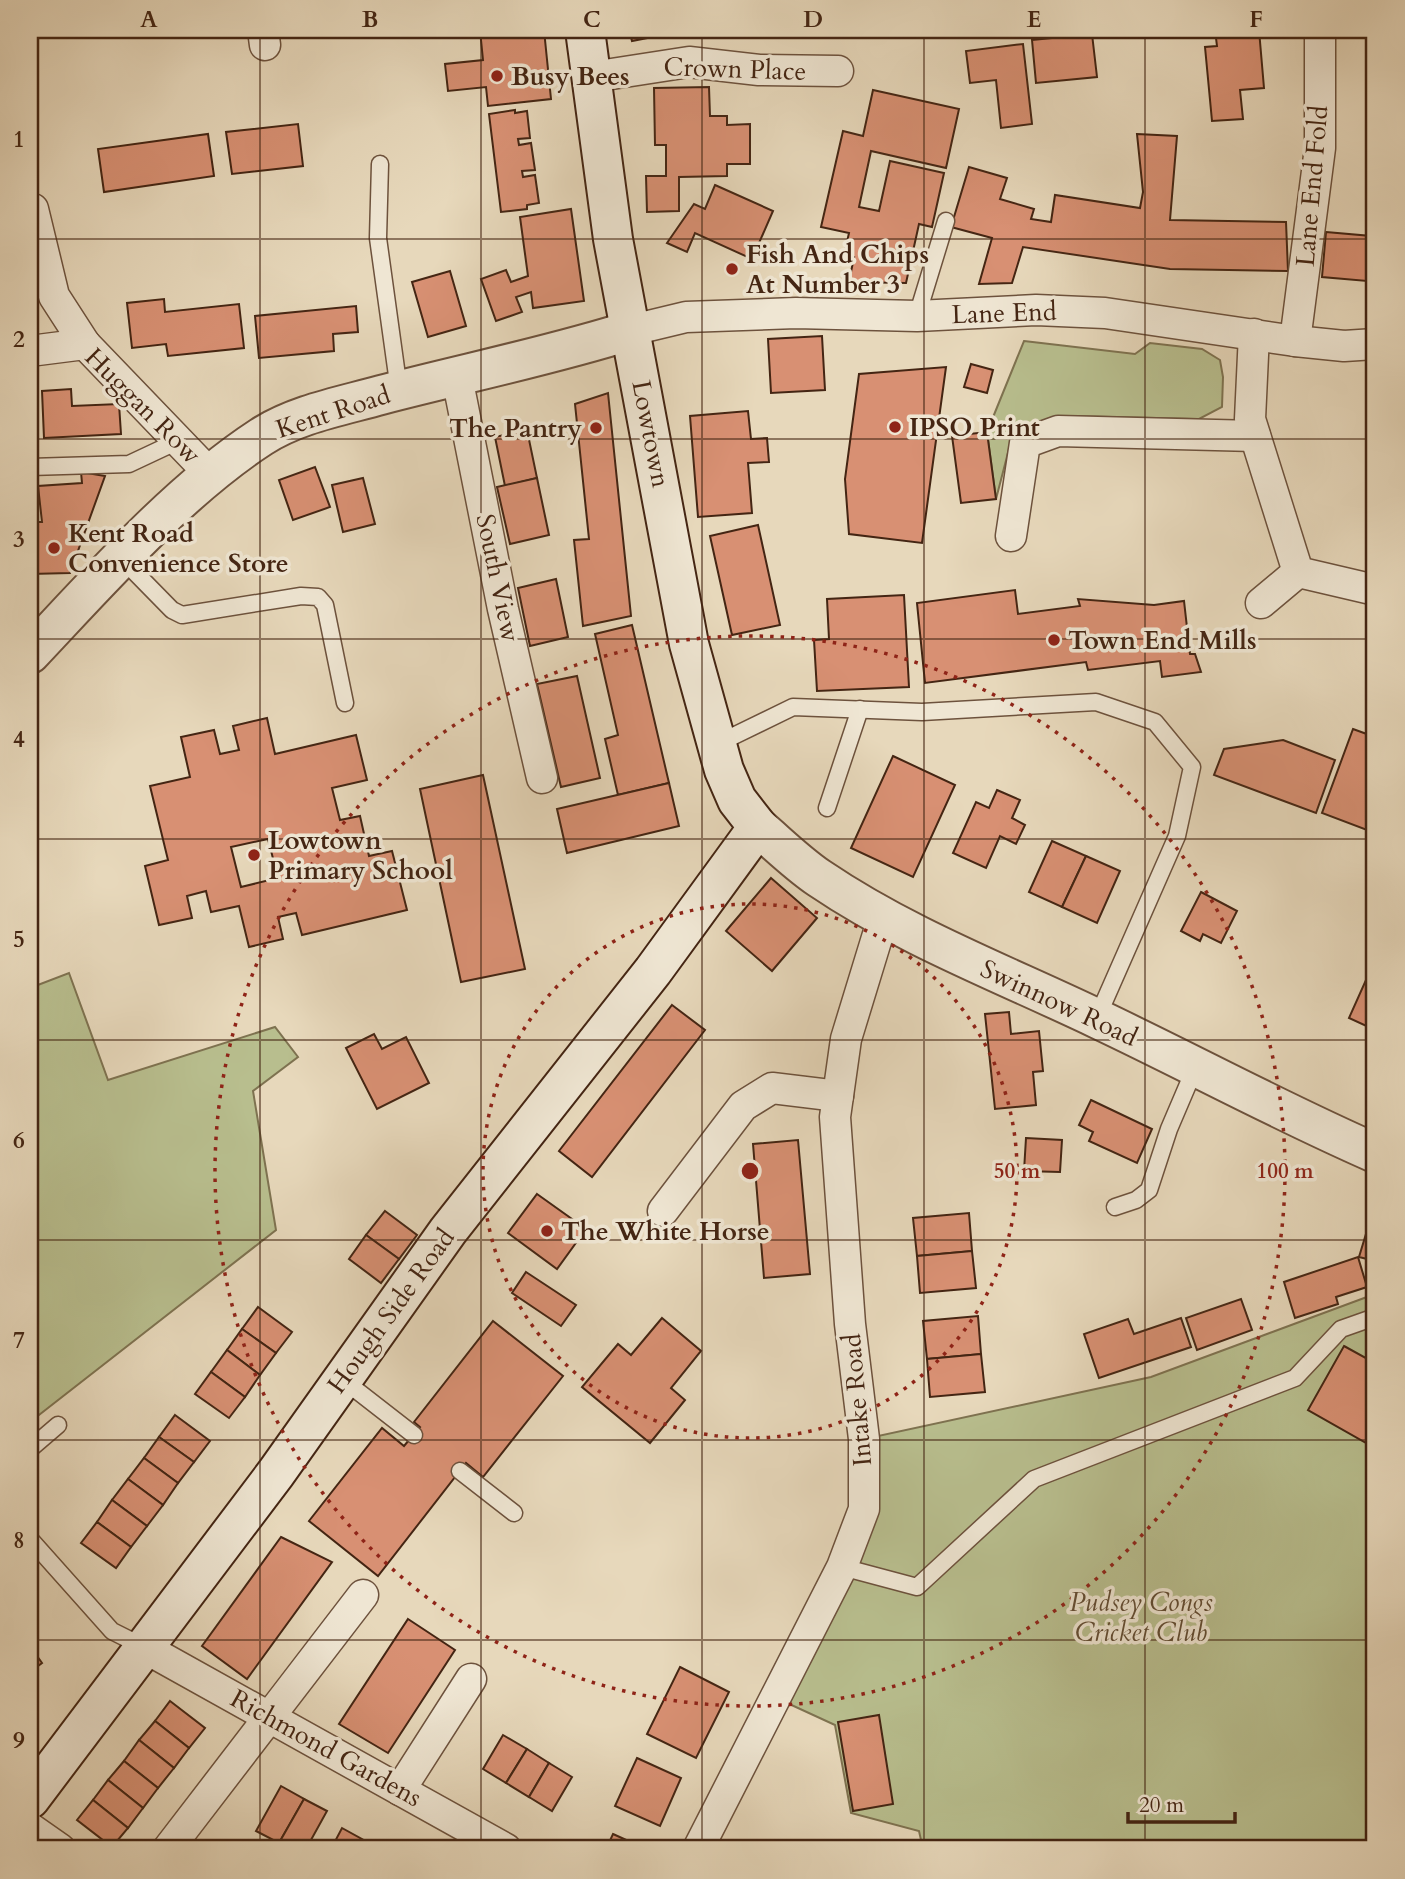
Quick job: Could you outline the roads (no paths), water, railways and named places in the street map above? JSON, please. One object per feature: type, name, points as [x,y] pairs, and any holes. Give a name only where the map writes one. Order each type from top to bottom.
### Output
[{"type":"main road","name":"Lowtown","points":[[585,30],[613,239],[689,644],[715,745],[737,800],[758,827]]},
{"type":"main road","name":"Kent Road","points":[[30,654],[121,558],[211,475],[263,436],[318,412],[573,348],[632,330]]},
{"type":"main road","name":"Swinnow Road","points":[[758,827],[817,877],[883,918],[1012,982],[1097,1018],[1282,1112],[1375,1153]]},
{"type":"main road","name":"Hough Side Road","points":[[33,1788],[145,1647],[448,1231],[653,971],[758,827]]},
{"type":"street","name":"Lane End Fold","points":[[1295,341],[1320,148],[1320,30]]},
{"type":"street","name":"Crown Place","points":[[592,77],[689,62],[759,70],[838,71]]},
{"type":"street","points":[[31,203],[54,296],[85,344]]},
{"type":"street","name":"Lane End","points":[[632,330],[700,317],[796,313],[917,316],[1036,310],[1105,313],[1344,346],[1375,344]]},
{"type":"street","points":[[1254,334],[1250,419],[1298,572]]},
{"type":"street","name":"Huggan Row","points":[[30,351],[85,344],[211,475]]},
{"type":"street","name":"South View","points":[[457,376],[503,610],[542,778]]},
{"type":"street","points":[[1011,536],[1025,443],[1058,431],[1255,436]]},
{"type":"street","points":[[1298,572],[1375,590]]},
{"type":"street","points":[[1261,603],[1298,572]]},
{"type":"street","name":"Intake Road","points":[[698,1849],[842,1567],[864,1509],[864,1439],[850,1324],[835,1117],[846,1039],[883,918]]},
{"type":"street","points":[[663,1211],[743,1106],[772,1088],[838,1096]]},
{"type":"street","points":[[168,1849],[363,1595]]},
{"type":"street","name":"Richmond Gardens","points":[[145,1647],[506,1849]]},
{"type":"street","points":[[400,1790],[471,1679]]},
{"type":"street","points":[[30,1828],[60,1849]]},
{"type":"lane","points":[[380,164],[378,238],[384,303],[399,390]]},
{"type":"lane","points":[[917,316],[946,221]]},
{"type":"lane","points":[[30,467],[129,464],[178,441]]},
{"type":"lane","points":[[121,558],[172,610],[182,615],[301,596],[318,597],[325,605],[345,703]]},
{"type":"lane","points":[[715,745],[793,707],[922,712],[1096,702],[1156,722],[1192,767],[1177,836],[1097,1018]]},
{"type":"lane","points":[[827,808],[860,709]]},
{"type":"lane","points":[[1115,1207],[1136,1200],[1149,1191],[1169,1129],[1195,1068]]},
{"type":"lane","points":[[842,1567],[918,1587],[1034,1479],[1295,1378],[1341,1329],[1375,1317]]},
{"type":"lane","points":[[342,1379],[414,1435]]},
{"type":"lane","points":[[30,1449],[58,1425]]},
{"type":"lane","points":[[460,1471],[514,1513]]},
{"type":"lane","points":[[30,1539],[112,1631],[145,1647]]},
{"type":"place","name":"Busy Bees","points":[[497,76]]},
{"type":"place","name":"Fish And Chips At Number 3","points":[[732,269]]},
{"type":"place","name":"IPSO Print","points":[[895,427]]},
{"type":"place","name":"The Pantry","points":[[596,428]]},
{"type":"place","name":"Kent Road Convenience Store","points":[[54,548]]},
{"type":"place","name":"Town End Mills","points":[[1054,640]]},
{"type":"place","name":"Lowtown Primary School","points":[[254,855]]},
{"type":"place","name":"The White Horse","points":[[547,1231]]},
{"type":"park label","name":"Pudsey Congs Cricket Club","points":[[1141,1617]]}]
